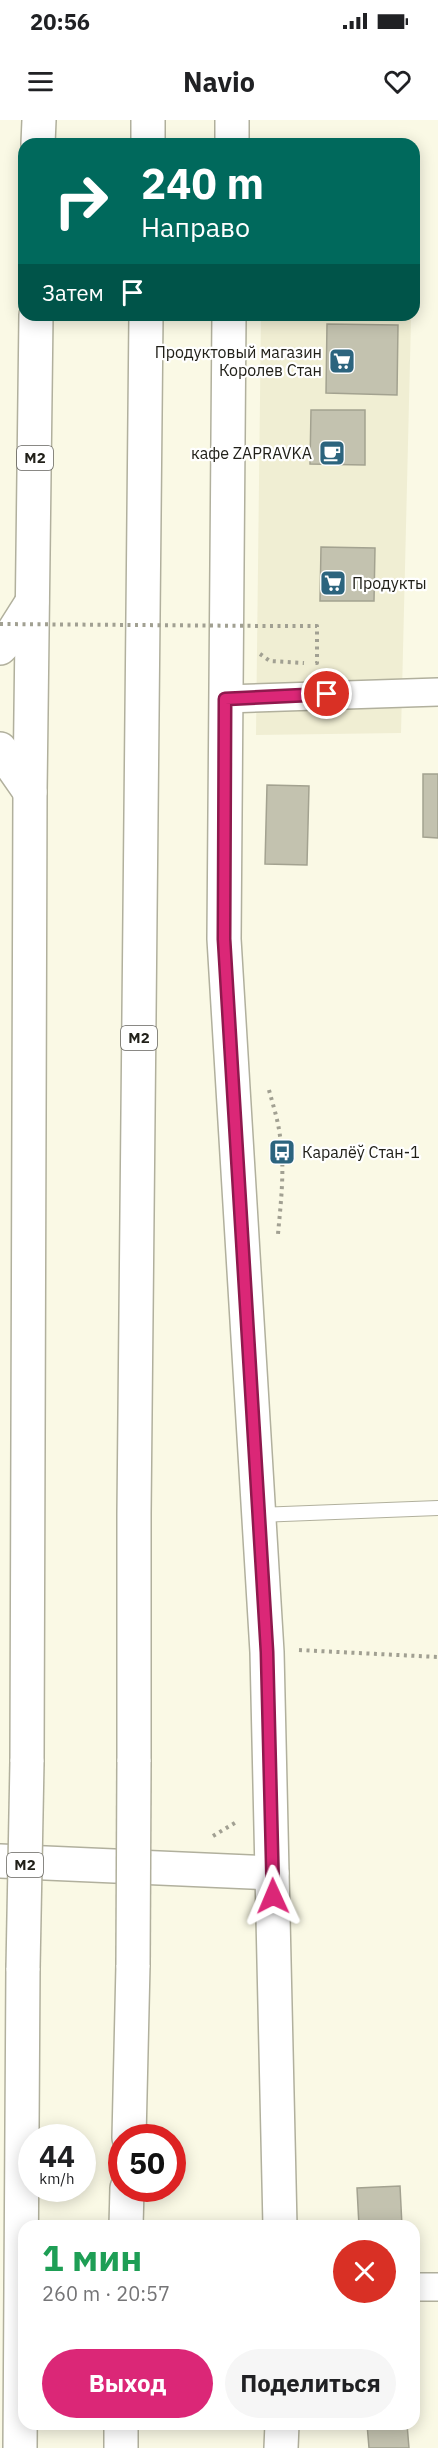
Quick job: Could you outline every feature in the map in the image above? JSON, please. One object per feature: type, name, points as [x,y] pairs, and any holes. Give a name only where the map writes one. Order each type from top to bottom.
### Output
[{"type":"main road","points":[[38,138],[39,120]]},
{"type":"main road","points":[[148,120],[148,138]]},
{"type":"main road","points":[[232,120],[232,138]]},
{"type":"main road","name":"М2","points":[[21,2220],[27,1762],[30,792],[36,321]]},
{"type":"main road","name":"М2","points":[[129,2124],[133,1965],[134,1490],[146,321]]},
{"type":"main road","points":[[229,321],[224,939],[267,1652],[280,2220]]},
{"type":"main road","points":[[0,648],[8,640],[33,600]]},
{"type":"main road","points":[[0,749],[30,792]]},
{"type":"main road","points":[[0,1861],[272,1873]]},
{"type":"main road","points":[[126,2220],[127,2202]]},
{"type":"main road","name":"М2","points":[[20,2430],[20,2448]]},
{"type":"main road","points":[[121,2430],[121,2448]]},
{"type":"main road","points":[[281,2448],[282,2430]]},
{"type":"street","points":[[225,699],[438,692]]},
{"type":"street","points":[[420,2288],[438,2287]]},
{"type":"lane","points":[[258,1515],[438,1508]]},
{"type":"path","points":[[0,624],[317,626],[317,663],[291,663]]},
{"type":"path","points":[[290,1649],[438,1657]]},
{"type":"path","points":[[204,1837],[215,1836],[238,1821],[240,1811]]},
{"type":"shaded area","points":[[261,321],[411,321],[401,733],[256,735]]},
{"type":"building","points":[[327,324],[398,325],[397,395],[326,393]]},
{"type":"building","points":[[311,410],[365,410],[365,465],[310,464]]},
{"type":"building","points":[[321,547],[375,548],[374,601],[320,601]]},
{"type":"building","points":[[423,774],[438,774],[438,838],[423,837]]},
{"type":"building","points":[[267,785],[309,786],[307,865],[265,864]]},
{"type":"building","points":[[400,2186],[402,2220],[359,2220],[357,2188]]},
{"type":"building","points":[[368,2430],[408,2430],[409,2448],[369,2448]]},
{"type":"place","name":"Продуктовый магазин Королев Стан","points":[[342,361]]},
{"type":"place","name":"кафе ZAPRAVKA","points":[[332,453]]},
{"type":"place","name":"Продукты","points":[[333,583]]},
{"type":"place","name":"Каралёў Стан-1","points":[[282,1152]]},
{"type":"route","points":[[273,1896],[267,1652],[224,939],[225,699],[327,694]]}]
